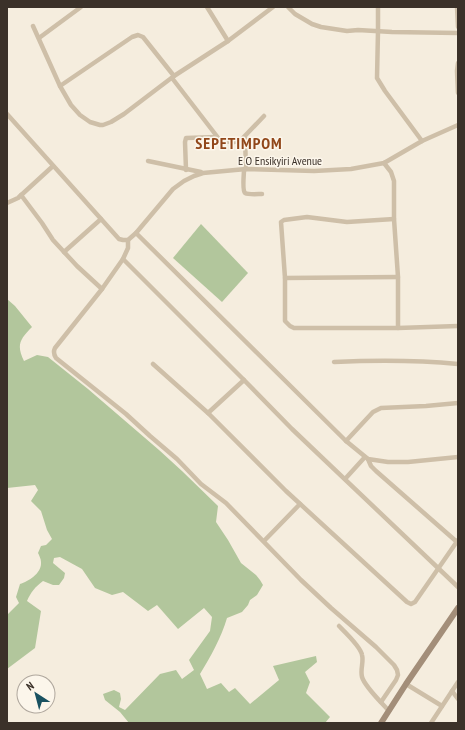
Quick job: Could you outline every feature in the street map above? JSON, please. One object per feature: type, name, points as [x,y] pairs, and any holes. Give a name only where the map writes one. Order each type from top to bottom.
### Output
[{"type":"street","points":[[39,38],[81,7]]},
{"type":"street","points":[[207,7],[228,41]]},
{"type":"street","points":[[33,26],[60,86],[71,105],[80,115],[90,122],[104,125],[124,114],[173,77],[228,41],[273,7]]},
{"type":"street","points":[[288,7],[295,14],[312,24],[347,31],[458,33]]},
{"type":"street","points":[[378,7],[377,74],[379,81],[422,141]]},
{"type":"street","points":[[457,7],[458,27]]},
{"type":"street","points":[[60,86],[132,36],[138,35],[143,37],[217,137],[222,141],[234,142],[241,140],[264,116]]},
{"type":"street","points":[[458,63],[458,93]]},
{"type":"street","points":[[7,114],[119,239],[128,240],[128,248],[123,259],[102,289],[55,348],[54,356],[126,414],[177,459],[200,484],[226,502],[301,580],[394,665],[398,675],[381,702]]},
{"type":"street","name":"E O Ensikyiri Avenue","points":[[128,240],[136,233],[173,189],[194,176],[203,173],[245,169],[314,171],[351,169],[384,163],[422,141],[458,125]]},
{"type":"street","points":[[186,170],[186,138],[217,137]]},
{"type":"street","points":[[245,137],[244,191],[248,193],[262,194]]},
{"type":"street","points":[[148,161],[203,173]]},
{"type":"street","points":[[384,163],[391,172],[394,181],[394,219],[398,277],[398,328]]},
{"type":"street","points":[[7,204],[22,195],[53,166]]},
{"type":"street","points":[[22,195],[53,240],[102,289]]},
{"type":"street","points":[[394,219],[347,222],[307,217],[282,221],[286,321],[294,328],[398,328],[458,326]]},
{"type":"street","points":[[64,252],[101,219]]},
{"type":"street","points":[[136,233],[346,441],[366,458],[376,471],[457,541],[415,602],[411,604],[407,602],[300,504],[208,413],[153,364]]},
{"type":"street","points":[[123,259],[292,429],[458,586]]},
{"type":"street","points":[[284,278],[398,277]]},
{"type":"street","points":[[334,362],[391,361],[458,364]]},
{"type":"street","points":[[208,413],[244,380]]},
{"type":"street","points":[[346,441],[373,412],[381,408],[458,403]]},
{"type":"street","points":[[366,458],[388,462],[408,462],[458,457]]},
{"type":"street","points":[[345,479],[366,458]]},
{"type":"street","points":[[264,541],[300,504]]},
{"type":"street","points":[[381,723],[458,608]]},
{"type":"street","points":[[339,626],[359,649],[362,655],[362,678],[389,711]]},
{"type":"street","points":[[431,723],[458,682]]},
{"type":"street","points":[[406,684],[442,706]]},
{"type":"street","points":[[452,691],[458,699]]},
{"type":"green space","points":[[201,224],[248,273],[222,302],[173,258]]},
{"type":"green space","points":[[7,299],[15,306],[32,327],[20,342],[20,351],[24,361],[37,355],[48,357],[88,389],[182,471],[218,506],[216,522],[241,563],[256,575],[263,585],[257,595],[250,600],[242,612],[227,618],[222,633],[200,674],[207,689],[221,683],[229,692],[235,688],[250,704],[279,680],[273,666],[316,656],[317,662],[305,672],[310,682],[306,693],[330,717],[325,723],[129,723],[120,712],[105,700],[103,694],[114,690],[120,693],[121,699],[119,707],[125,710],[160,674],[176,670],[182,679],[194,670],[189,660],[210,631],[212,617],[204,608],[178,629],[157,605],[148,611],[123,592],[112,595],[95,588],[82,569],[60,557],[54,558],[53,563],[65,573],[64,578],[59,585],[53,585],[43,581],[30,595],[27,601],[41,611],[35,648],[7,669],[7,615],[19,603],[16,597],[20,584],[31,579],[41,566],[38,553],[41,546],[46,545],[52,539],[47,530],[41,511],[31,501],[38,490],[35,485],[7,488]]},
{"type":"district","name":"SEPETIMPOM","points":[[239,143]]}]
